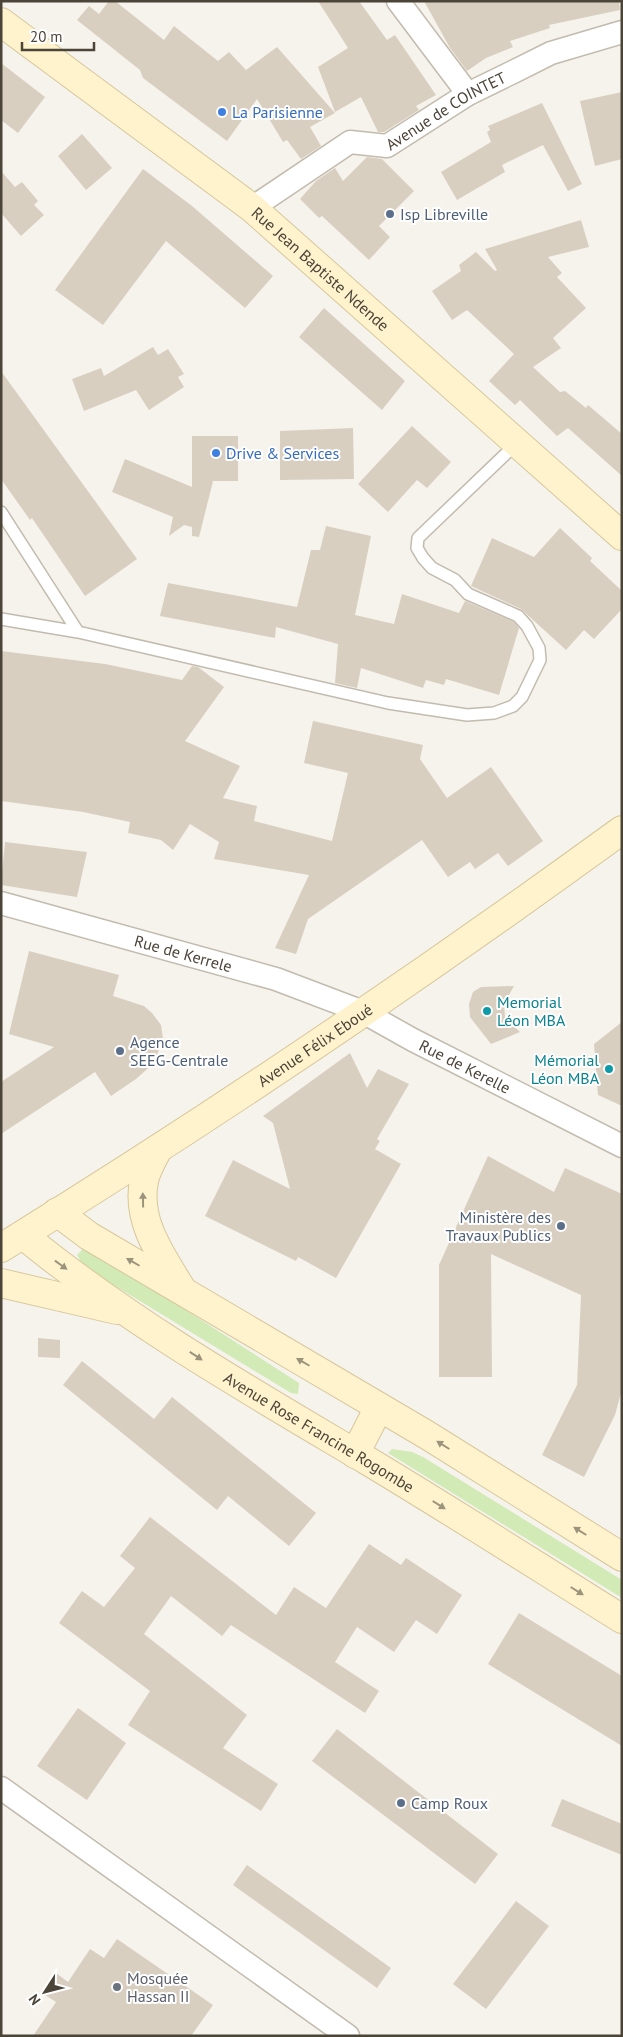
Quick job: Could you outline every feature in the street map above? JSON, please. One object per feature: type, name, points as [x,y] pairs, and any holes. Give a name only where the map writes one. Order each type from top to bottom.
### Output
[{"type":"main road","name":"Rue Jean Baptiste Ndende","points":[[1,22],[252,208],[622,536]]},
{"type":"main road","name":"Avenue Félix Eboué","points":[[12,1242],[158,1149],[363,1012],[622,830]]},
{"type":"main road","points":[[158,1149],[144,1179],[141,1203],[150,1236],[183,1291]]},
{"type":"main road","points":[[58,1212],[89,1236],[379,1407],[622,1557]]},
{"type":"main road","name":"Avenue Rose Francine Rogombe","points":[[12,1242],[289,1416],[355,1454],[622,1619]]},
{"type":"main road","points":[[1,1282],[126,1312]]},
{"type":"main road","points":[[355,1454],[379,1407]]},
{"type":"street","points":[[398,1],[468,94]]},
{"type":"street","name":"Avenue de COINTET","points":[[252,208],[350,142],[387,146],[468,94],[551,53],[622,32]]},
{"type":"street","name":"Rue de Kerrele","points":[[1,903],[276,978],[363,1012]]},
{"type":"street","name":"Rue de Kerelle","points":[[363,1012],[622,1146]]},
{"type":"street","points":[[1,1788],[348,2036]]},
{"type":"lane","points":[[1,619],[78,632],[388,703],[467,715],[494,713],[513,706],[522,697],[540,660],[539,648],[527,626],[518,616],[468,594],[455,580],[432,568],[417,548],[418,538],[516,444]]},
{"type":"lane","points":[[1,512],[78,632]]},
{"type":"green space","points":[[86,1246],[299,1383],[298,1394],[291,1393],[84,1267],[77,1255]]},
{"type":"green space","points":[[392,1449],[412,1452],[423,1457],[622,1580],[622,1598],[388,1453]]},
{"type":"building","points":[[109,1],[115,1],[164,40],[174,26],[218,61],[229,52],[246,70],[277,47],[335,113],[310,127],[321,146],[301,159],[287,140],[283,142],[257,99],[227,141],[143,78],[140,70],[77,20],[89,6],[99,14]]},
{"type":"building","points":[[318,1],[359,1],[387,40],[395,35],[436,95],[416,106],[419,110],[384,132],[378,132],[361,97],[335,112],[318,67],[348,48]]},
{"type":"building","points":[[424,1],[619,1],[620,10],[549,25],[550,28],[510,41],[513,47],[486,58],[467,71],[450,48]]},
{"type":"building","points":[[1,63],[45,97],[18,133],[1,120]]},
{"type":"building","points":[[622,92],[622,159],[595,166],[580,101]]},
{"type":"building","points":[[542,103],[582,184],[568,191],[543,145],[502,165],[505,172],[457,200],[441,172],[491,142],[487,132],[490,130],[488,126]]},
{"type":"building","points":[[82,134],[112,168],[86,190],[58,156]]},
{"type":"building","points":[[367,157],[382,159],[414,191],[379,226],[390,237],[369,260],[322,216],[319,218],[300,199],[316,181],[335,168],[343,181]]},
{"type":"building","points":[[143,169],[192,206],[273,276],[245,308],[166,241],[103,325],[55,290]]},
{"type":"building","points":[[1,171],[15,187],[22,182],[38,201],[34,205],[44,215],[21,236],[1,213]]},
{"type":"building","points":[[581,220],[589,247],[548,257],[562,273],[557,277],[586,308],[553,338],[561,348],[533,367],[560,392],[565,391],[586,408],[588,405],[622,434],[622,476],[568,428],[557,436],[520,400],[515,405],[489,381],[514,354],[467,310],[452,320],[432,291],[461,271],[459,265],[476,252],[495,271],[497,270],[485,249]]},
{"type":"building","points":[[324,308],[405,381],[382,410],[299,337]]},
{"type":"building","points":[[153,347],[158,355],[168,349],[184,374],[178,377],[184,387],[149,410],[136,390],[84,411],[72,379],[101,368],[104,376]]},
{"type":"building","points":[[1,371],[137,559],[85,596],[32,518],[30,520],[1,479]]},
{"type":"building","points":[[412,426],[451,462],[427,488],[417,480],[388,512],[358,484]]},
{"type":"building","points":[[353,428],[354,479],[280,480],[280,431]]},
{"type":"building","points":[[192,436],[238,436],[238,481],[213,481],[199,537],[192,536],[192,527],[184,525],[169,536],[173,517],[112,492],[125,459],[192,487]]},
{"type":"building","points":[[326,526],[371,536],[355,615],[394,624],[402,594],[459,613],[465,601],[514,622],[519,628],[499,695],[446,679],[444,685],[426,680],[423,688],[361,668],[357,688],[335,683],[338,644],[276,627],[275,638],[160,616],[168,583],[297,607],[311,550],[320,550]]},
{"type":"building","points":[[560,528],[592,558],[590,561],[622,591],[622,609],[594,639],[584,630],[566,650],[521,609],[471,586],[492,538],[534,557]]},
{"type":"building","points":[[1,651],[105,664],[182,680],[192,666],[198,667],[224,687],[185,741],[240,766],[223,798],[257,806],[254,821],[332,841],[348,773],[304,763],[313,721],[423,745],[420,759],[447,798],[491,767],[543,841],[508,866],[498,853],[475,869],[470,862],[448,877],[422,840],[308,919],[296,954],[275,948],[309,875],[214,859],[219,842],[190,824],[173,850],[161,840],[128,833],[130,822],[83,812],[1,801]]},
{"type":"building","points":[[5,842],[87,852],[77,897],[1,885]]},
{"type":"building","points":[[29,951],[119,975],[113,996],[144,1006],[161,1025],[163,1039],[154,1063],[136,1079],[111,1096],[95,1072],[1,1134],[1,1082],[54,1047],[9,1034]]},
{"type":"building","name":"Memorial Léon MBA","points":[[514,986],[504,1004],[505,1018],[520,1032],[491,1044],[470,1017],[469,1004],[473,992],[481,987]]},
{"type":"building","name":"Mémorial Léon MBA","points":[[622,1022],[622,1106],[598,1095],[594,1044]]},
{"type":"building","points":[[350,1053],[367,1088],[378,1069],[409,1084],[377,1139],[380,1141],[375,1149],[401,1164],[336,1278],[298,1257],[296,1261],[205,1216],[233,1160],[290,1189],[273,1123],[263,1116]]},
{"type":"building","points":[[488,1156],[554,1192],[565,1168],[622,1194],[621,1393],[615,1415],[584,1477],[542,1455],[577,1385],[581,1295],[491,1254],[492,1377],[439,1377],[439,1265]]},
{"type":"building","points":[[38,1338],[60,1340],[60,1358],[38,1357]]},
{"type":"building","points":[[82,1361],[154,1419],[172,1397],[316,1513],[289,1546],[228,1496],[217,1510],[63,1385]]},
{"type":"building","points":[[150,1517],[276,1615],[294,1587],[326,1608],[369,1544],[401,1565],[406,1558],[462,1595],[437,1634],[416,1620],[394,1652],[357,1627],[335,1662],[379,1691],[365,1713],[231,1625],[222,1636],[171,1596],[144,1634],[247,1715],[223,1748],[278,1784],[261,1811],[128,1725],[150,1691],[59,1623],[82,1591],[104,1607],[135,1568],[120,1556]]},
{"type":"building","points":[[519,1613],[622,1676],[622,1746],[488,1664]]},
{"type":"building","points":[[78,1708],[126,1743],[87,1800],[37,1766]]},
{"type":"building","name":"Camp Roux","points":[[337,1729],[498,1854],[475,1884],[312,1761]]},
{"type":"building","points":[[562,1799],[622,1824],[622,1855],[551,1826]]},
{"type":"building","points":[[247,1865],[391,1968],[377,1988],[233,1885]]},
{"type":"building","points":[[516,1901],[549,1926],[486,2009],[453,1984]]},
{"type":"building","name":"Mosquée Hassan II","points":[[117,1939],[213,2005],[191,2036],[33,2036],[56,2002],[42,1993],[56,1973],[68,1982],[90,1949],[104,1958]]},
{"type":"place","name":"La Parisienne","points":[[222,112]]},
{"type":"place","name":"Isp Libreville","points":[[390,214]]},
{"type":"place","name":"Drive & Services","points":[[216,453]]},
{"type":"place","name":"Memorial Léon MBA","points":[[487,1011]]},
{"type":"place","name":"Agence SEEG-Centrale","points":[[120,1051]]},
{"type":"place","name":"Mémorial Léon MBA","points":[[609,1069]]},
{"type":"place","name":"Ministère des Travaux Publics","points":[[561,1226]]},
{"type":"place","name":"Camp Roux","points":[[401,1803]]},
{"type":"place","name":"Mosquée Hassan II","points":[[117,1987]]}]
